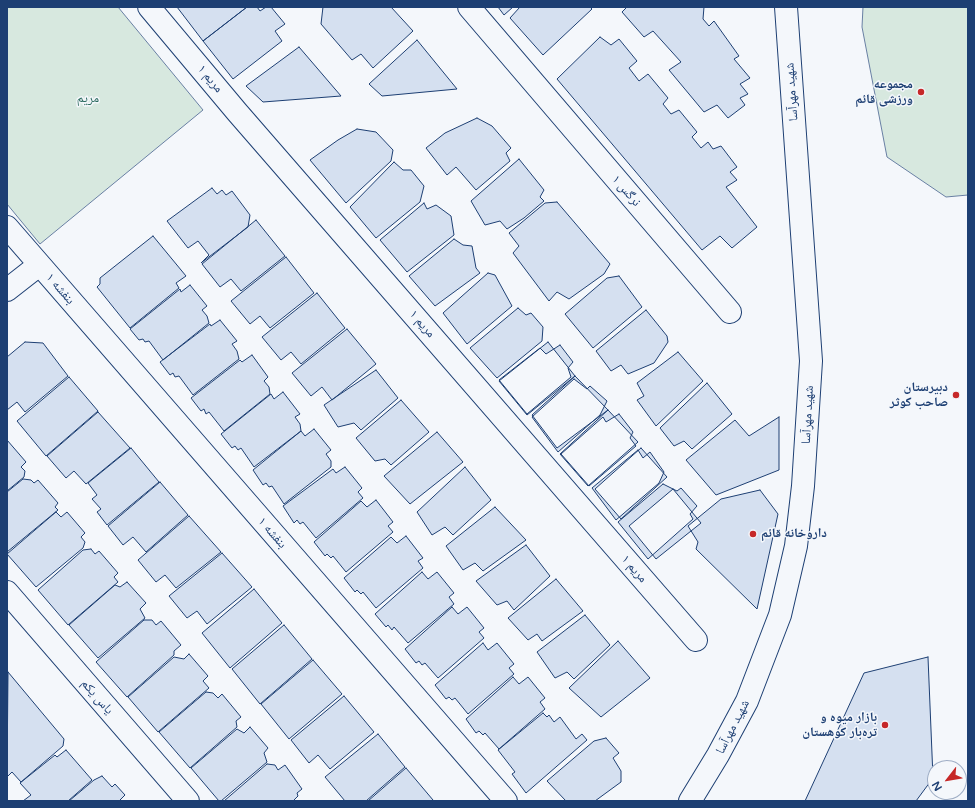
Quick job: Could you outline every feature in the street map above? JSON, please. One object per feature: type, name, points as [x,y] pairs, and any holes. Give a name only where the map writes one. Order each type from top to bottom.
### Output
[{"type":"street","name":"مریم ۱","points":[[149,7],[237,112],[696,640]]},
{"type":"street","name":"نرگس ۱","points":[[469,7],[730,312]]},
{"type":"street","name":"شهید مهرآسا","points":[[690,801],[718,755],[747,701],[780,615],[796,546],[804,486],[811,361],[786,7]]},
{"type":"street","name":"بنفشه ۱","points":[[7,227],[506,801]]},
{"type":"street","points":[[7,290],[40,265]]},
{"type":"street","name":"یاس یکم","points":[[7,592],[188,801]]},
{"type":"green space","name":"مریم","points":[[7,7],[118,7],[203,110],[40,244],[7,204]]},
{"type":"green space","name":"مجموعه ورزشی قائم","points":[[863,7],[968,7],[968,195],[946,197],[887,157],[862,27]]},
{"type":"building","points":[[177,7],[247,7],[203,41]]},
{"type":"building","points":[[247,7],[257,7],[260,11],[266,7],[271,7],[285,24],[275,31],[282,41],[233,79],[203,41]]},
{"type":"building","points":[[323,7],[391,7],[413,31],[373,68],[361,54],[352,60],[321,24]]},
{"type":"building","points":[[498,7],[513,7],[504,15]]},
{"type":"building","points":[[520,7],[590,7],[592,9],[543,55],[510,18]]},
{"type":"building","points":[[627,7],[704,7],[703,19],[709,26],[714,21],[739,56],[734,59],[750,78],[740,84],[748,94],[740,98],[745,105],[728,118],[717,105],[704,112],[669,70],[681,62],[653,31],[644,37],[622,12]]},
{"type":"building","points":[[600,37],[611,45],[619,39],[637,61],[629,68],[639,81],[648,74],[668,98],[663,104],[671,114],[679,110],[697,132],[692,137],[701,148],[708,142],[713,149],[721,146],[737,167],[730,172],[737,180],[726,187],[757,227],[732,248],[720,236],[702,250],[557,79]]},
{"type":"building","points":[[417,40],[457,89],[382,96],[369,84]]},
{"type":"building","points":[[299,47],[341,96],[263,102],[246,86]]},
{"type":"building","points":[[477,118],[492,126],[511,148],[506,153],[510,161],[476,190],[456,167],[447,175],[426,148],[445,133]]},
{"type":"building","points":[[357,129],[376,132],[393,150],[391,161],[346,203],[310,160],[338,140]]},
{"type":"building","points":[[519,159],[544,190],[540,197],[544,201],[524,218],[507,229],[500,221],[485,225],[471,201]]},
{"type":"building","points":[[394,162],[403,170],[411,170],[424,186],[420,202],[376,238],[350,207]]},
{"type":"building","points":[[212,188],[217,194],[222,190],[226,195],[232,191],[250,215],[248,227],[201,263],[209,255],[198,241],[188,248],[167,221]]},
{"type":"building","points":[[557,202],[610,264],[604,274],[569,299],[557,292],[549,301],[513,253],[519,246],[509,233],[545,203]]},
{"type":"building","points":[[424,203],[427,209],[436,205],[451,216],[454,235],[407,272],[380,240]]},
{"type":"building","points":[[256,220],[285,256],[241,291],[231,279],[220,287],[202,264]]},
{"type":"building","points":[[153,236],[186,276],[176,283],[179,288],[130,328],[97,287],[100,284],[100,278]]},
{"type":"building","points":[[454,239],[463,245],[472,246],[476,268],[480,273],[435,306],[409,276]]},
{"type":"building","points":[[286,257],[314,293],[270,328],[260,316],[250,324],[231,301]]},
{"type":"building","points":[[488,273],[495,275],[512,306],[467,344],[443,313]]},
{"type":"building","points":[[619,276],[642,307],[593,348],[565,314],[607,278]]},
{"type":"building","points":[[190,285],[207,306],[202,310],[207,316],[209,323],[163,360],[149,341],[145,342],[143,339],[139,340],[130,329],[180,289],[181,292]]},
{"type":"building","points":[[317,293],[345,328],[301,364],[291,352],[281,360],[262,337]]},
{"type":"building","points":[[518,308],[526,315],[531,313],[543,327],[542,341],[497,378],[470,348]]},
{"type":"building","points":[[646,310],[667,336],[668,342],[654,363],[628,374],[621,365],[611,371],[596,351]]},
{"type":"building","points":[[220,320],[237,341],[232,344],[237,351],[239,359],[193,395],[179,376],[175,377],[173,373],[170,375],[160,362],[210,324],[211,326]]},
{"type":"building","points":[[347,329],[376,364],[332,400],[322,387],[311,396],[292,373]]},
{"type":"building","points":[[25,342],[43,343],[68,376],[25,412],[17,402],[7,410],[7,357]]},
{"type":"building","points":[[548,342],[575,376],[527,415],[499,381]]},
{"type":"building","points":[[560,345],[573,362],[568,368],[571,377],[527,414],[499,380],[540,348],[546,354]]},
{"type":"building","points":[[678,352],[703,381],[656,426],[637,400],[644,396],[637,383]]},
{"type":"building","points":[[252,355],[268,377],[264,381],[269,387],[270,394],[224,431],[209,412],[206,414],[204,409],[201,411],[191,398],[240,360],[242,362]]},
{"type":"building","points":[[376,370],[398,398],[361,430],[354,423],[338,427],[324,405]]},
{"type":"building","points":[[575,376],[608,410],[557,448],[532,415]]},
{"type":"building","points":[[69,377],[98,411],[46,456],[17,421]]},
{"type":"building","points":[[574,379],[587,389],[590,386],[607,401],[600,415],[558,452],[532,417]]},
{"type":"building","points":[[707,383],[732,414],[692,449],[684,441],[674,446],[660,428]]},
{"type":"building","points":[[283,392],[300,414],[295,417],[300,424],[301,431],[254,467],[241,448],[238,450],[235,446],[232,448],[221,434],[271,394],[274,399]]},
{"type":"building","points":[[401,400],[429,432],[391,465],[385,459],[375,461],[356,438]]},
{"type":"building","points":[[608,410],[638,442],[588,486],[560,454]]},
{"type":"building","points":[[98,412],[130,448],[86,484],[74,471],[66,478],[47,456]]},
{"type":"building","points":[[619,414],[633,432],[630,438],[636,446],[589,486],[561,454],[603,417],[606,422]]},
{"type":"building","points":[[779,417],[779,470],[716,495],[686,460],[735,420],[749,436]]},
{"type":"building","points":[[314,429],[331,450],[326,454],[331,461],[331,467],[284,504],[272,486],[269,487],[266,483],[263,485],[253,470],[301,431],[305,436]]},
{"type":"building","points":[[437,432],[463,462],[410,504],[384,476]]},
{"type":"building","points":[[7,440],[26,462],[21,467],[25,471],[24,477],[7,491]]},
{"type":"building","points":[[131,448],[159,482],[107,525],[97,512],[101,509],[92,499],[97,495],[88,483]]},
{"type":"building","points":[[641,448],[667,477],[621,519],[595,489]]},
{"type":"building","points":[[638,450],[643,458],[650,452],[664,472],[659,483],[616,520],[592,488]]},
{"type":"building","points":[[345,467],[362,488],[358,492],[363,498],[316,538],[303,522],[300,524],[297,520],[294,523],[283,506],[333,469],[336,473]]},
{"type":"building","points":[[465,467],[491,500],[453,535],[445,527],[432,535],[417,512]]},
{"type":"building","points":[[23,479],[31,480],[34,483],[38,480],[58,503],[55,507],[58,510],[7,552],[7,492]]},
{"type":"building","points":[[160,482],[188,515],[146,552],[133,537],[123,545],[108,526]]},
{"type":"building","points":[[663,484],[677,491],[681,488],[697,506],[690,514],[693,519],[648,559],[618,522]]},
{"type":"building","points":[[673,489],[701,523],[656,559],[629,526]]},
{"type":"building","points":[[760,490],[778,514],[757,609],[696,549],[698,542],[688,526],[721,499]]},
{"type":"building","points":[[376,500],[393,522],[388,526],[393,532],[346,572],[333,556],[331,558],[327,554],[325,556],[314,542],[361,501],[367,507]]},
{"type":"building","points":[[495,507],[526,540],[483,571],[475,563],[463,570],[446,546]]},
{"type":"building","points":[[56,512],[61,517],[67,512],[85,533],[81,537],[85,542],[83,548],[36,587],[7,554]]},
{"type":"building","points":[[189,516],[221,552],[176,588],[165,575],[156,582],[138,560]]},
{"type":"building","points":[[406,536],[423,558],[418,561],[423,568],[376,608],[363,592],[361,594],[357,590],[355,592],[344,578],[391,537],[397,543]]},
{"type":"building","points":[[526,545],[550,576],[514,610],[507,601],[497,605],[476,581]]},
{"type":"building","points":[[91,549],[95,554],[99,551],[118,573],[114,577],[118,582],[68,625],[38,590],[83,550]]},
{"type":"building","points":[[222,553],[252,587],[207,624],[197,611],[187,618],[169,596]]},
{"type":"building","points":[[422,572],[428,579],[437,572],[454,593],[449,597],[454,604],[408,643],[394,627],[392,630],[388,625],[386,627],[375,614]]},
{"type":"building","points":[[556,579],[583,611],[542,641],[537,634],[528,640],[508,618]]},
{"type":"building","points":[[127,582],[146,603],[140,609],[145,618],[98,658],[69,625],[115,585],[120,587]]},
{"type":"building","points":[[254,589],[282,623],[230,668],[202,633]]},
{"type":"building","points":[[452,607],[458,614],[467,607],[484,628],[479,632],[484,638],[438,678],[425,663],[422,665],[419,661],[416,663],[405,649]]},
{"type":"building","points":[[585,615],[610,645],[574,679],[567,672],[555,678],[537,652]]},
{"type":"building","points":[[144,620],[152,620],[156,625],[161,621],[181,645],[174,651],[174,655],[127,697],[96,662]]},
{"type":"building","points":[[284,625],[312,659],[260,704],[232,669]]},
{"type":"building","points":[[618,641],[650,678],[601,717],[569,688]]},
{"type":"building","points":[[483,643],[488,650],[497,643],[514,664],[509,668],[514,674],[468,714],[455,698],[452,700],[449,697],[446,699],[435,685]]},
{"type":"building","points":[[189,654],[208,676],[203,681],[209,688],[158,732],[128,697],[174,657],[184,659]]},
{"type":"building","name":"بازار میوه و تره‌بار کوهستان","points":[[928,657],[932,760],[927,760],[927,786],[916,801],[805,801],[864,673]]},
{"type":"building","points":[[313,660],[342,694],[289,739],[261,704]]},
{"type":"building","points":[[8,672],[64,739],[63,746],[21,782],[12,772],[7,777]]},
{"type":"building","points":[[513,677],[519,684],[528,677],[545,698],[540,702],[545,709],[499,749],[485,733],[483,735],[479,731],[476,733],[466,719]]},
{"type":"building","points":[[206,692],[213,693],[218,698],[222,694],[241,717],[236,721],[237,727],[190,768],[159,732]]},
{"type":"building","points":[[344,696],[374,732],[330,769],[318,755],[309,763],[291,740]]},
{"type":"building","points":[[543,713],[547,717],[549,715],[554,722],[560,717],[576,739],[582,734],[587,740],[526,793],[512,774],[515,772],[498,750]]},
{"type":"building","points":[[250,727],[268,748],[264,753],[267,762],[221,801],[219,801],[191,768],[237,729],[244,733]]},
{"type":"building","points":[[378,734],[405,767],[366,801],[345,801],[325,777]]},
{"type":"building","points":[[606,738],[619,753],[613,758],[621,771],[621,782],[595,801],[566,801],[547,781],[594,741]]},
{"type":"building","points":[[66,750],[92,780],[68,801],[23,801],[31,795],[20,783],[55,755],[57,757]]},
{"type":"building","points":[[267,764],[275,765],[278,770],[285,765],[302,789],[297,793],[298,796],[293,801],[224,801]]},
{"type":"building","points":[[406,768],[433,800],[368,801]]},
{"type":"building","points":[[102,776],[112,787],[115,784],[125,795],[119,801],[69,801],[94,780]]},
{"type":"place","name":"مجموعه ورزشی قائم","points":[[921,92]]},
{"type":"place","name":"دبيرستان صاحب كوثر","points":[[956,395]]},
{"type":"place","name":"داروخانه قائم","points":[[753,534]]},
{"type":"place","name":"بازار میوه و تره‌بار کوهستان","points":[[885,725]]}]
